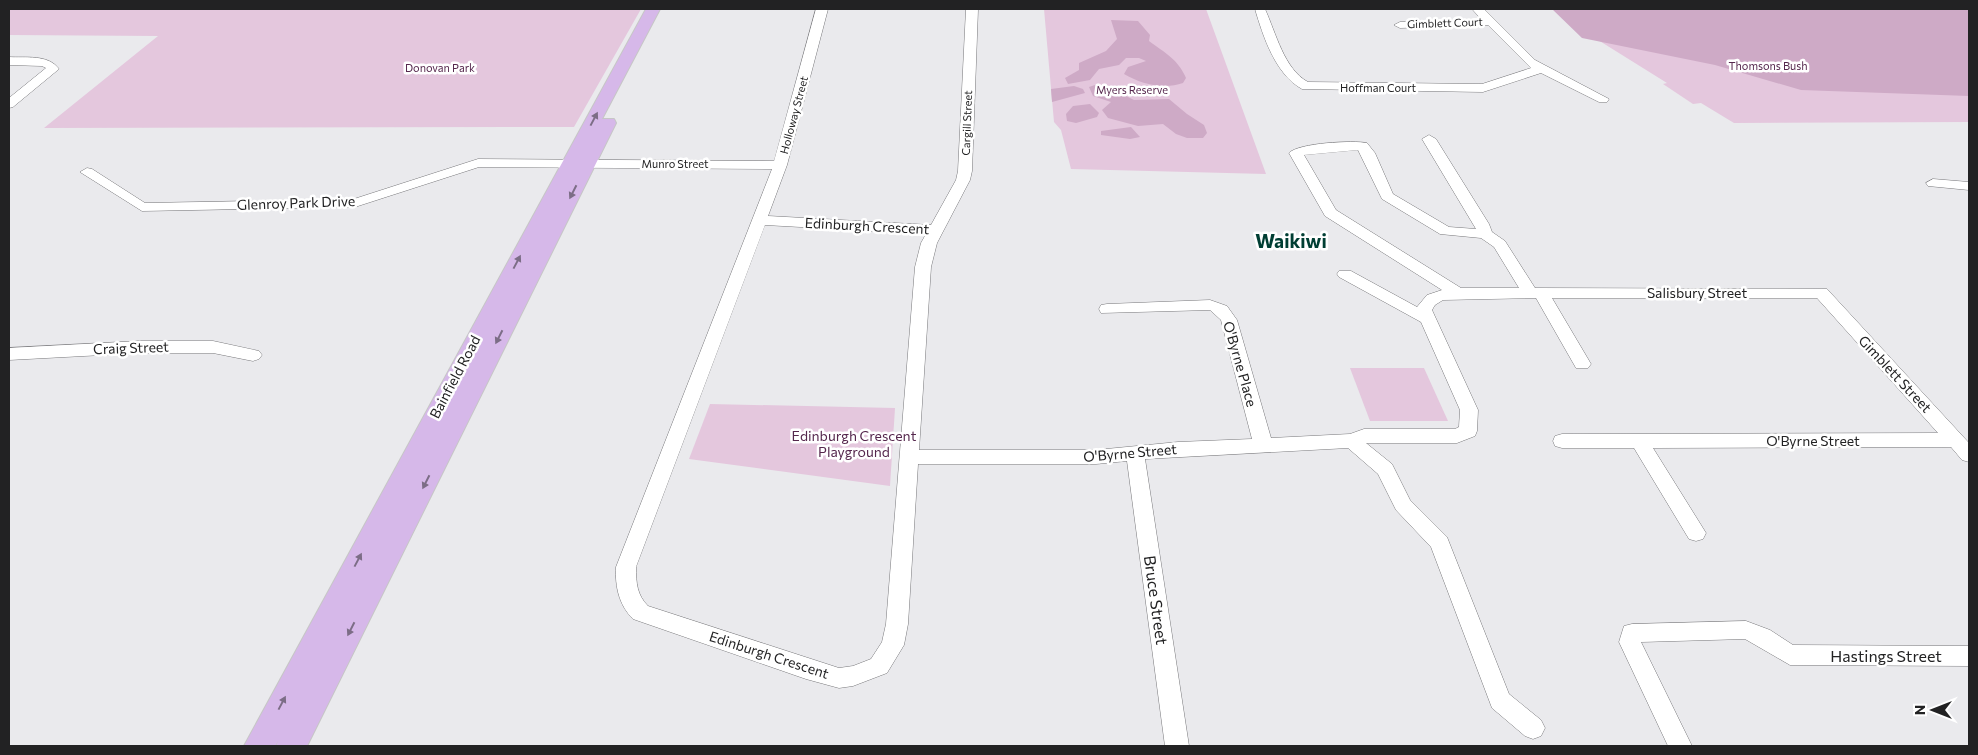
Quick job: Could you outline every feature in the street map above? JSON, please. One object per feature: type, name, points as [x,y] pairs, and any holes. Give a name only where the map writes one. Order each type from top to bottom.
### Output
[{"type":"main road","name":"Bainfield Road","points":[[629,67],[653,9]]},
{"type":"main road","name":"Bainfield Road","points":[[291,746],[373,585],[513,289],[629,67],[667,9]]},
{"type":"main road","name":"Bainfield Road","points":[[259,746],[345,585],[513,289]]},
{"type":"main road","points":[[345,585],[373,585]]},
{"type":"street","name":"Holloway Street","points":[[760,220],[780,164],[822,9]]},
{"type":"street","name":"Cargill Street","points":[[937,230],[963,180],[965,171],[972,9]]},
{"type":"street","name":"Hoffman Court","points":[[1260,9],[1287,70],[1295,81],[1306,86],[1483,88],[1540,69]]},
{"type":"street","points":[[1478,9],[1525,57],[1540,69],[1603,99]]},
{"type":"street","name":"Gimblett Court","points":[[1400,24],[1491,22]]},
{"type":"street","points":[[9,61],[44,62],[52,66],[53,69],[16,100]]},
{"type":"street","points":[[1429,139],[1482,224],[1484,234]]},
{"type":"street","points":[[1458,292],[1330,213],[1296,153],[1309,149],[1362,146],[1368,153],[1387,196],[1445,232],[1484,234],[1500,244],[1582,364]]},
{"type":"street","name":"Glenroy Park Drive","points":[[87,172],[142,207],[344,204],[368,199],[478,163],[578,163]]},
{"type":"street","name":"Munro Street","points":[[578,163],[780,164]]},
{"type":"street","points":[[1933,183],[1969,186]]},
{"type":"street","name":"Edinburgh Crescent","points":[[760,220],[937,230],[929,243],[923,268],[908,457],[898,624],[893,645],[879,666],[853,676],[828,676],[641,613],[632,605],[626,584],[626,567],[671,446],[760,220]]},
{"type":"street","points":[[1346,274],[1426,318]]},
{"type":"street","name":"Salisbury Street","points":[[1426,318],[1424,310],[1426,303],[1432,298],[1458,292],[1574,294],[1820,293]]},
{"type":"street","name":"Gimblett Street","points":[[1820,293],[1969,455]]},
{"type":"street","name":"O'Byrne Place","points":[[1107,309],[1210,305],[1219,307],[1225,312],[1263,444]]},
{"type":"street","name":"O'Byrne Street","points":[[908,457],[1096,458],[1178,449],[1352,441],[1364,436],[1457,436],[1468,431],[1469,410],[1426,318]]},
{"type":"street","name":"Craig Street","points":[[9,354],[167,347],[213,347],[253,356]]},
{"type":"street","name":"O'Byrne Street","points":[[1562,441],[1956,440]]},
{"type":"street","points":[[1352,441],[1384,469],[1403,505],[1440,543],[1500,701],[1533,728]]},
{"type":"street","points":[[1640,442],[1696,533]]},
{"type":"street","name":"Bruce Street","points":[[1134,454],[1177,746]]},
{"type":"street","name":"Hastings Street","points":[[1680,746],[1630,642],[1632,633],[1746,630],[1762,637],[1790,655],[1802,656],[1969,656]]},
{"type":"green space","name":"Donovan Park","points":[[9,9],[641,9],[574,127],[44,128],[158,36],[9,35]]},
{"type":"green space","name":"Myers Reserve","points":[[1044,9],[1206,9],[1266,174],[1071,169],[1061,130],[1054,122]]},
{"type":"green space","name":"Thomsons Bush","points":[[1552,9],[1969,9],[1969,96],[1801,90],[1715,65],[1582,38]]},
{"type":"green space","name":"Thomsons Bush","points":[[1969,9],[1969,122],[1734,123],[1701,103],[1693,104],[1663,84],[1667,83],[1598,40]]},
{"type":"green space","points":[[1111,20],[1138,21],[1150,35],[1149,41],[1170,57],[1183,71],[1186,78],[1183,83],[1160,86],[1131,78],[1124,74],[1128,67],[1146,61],[1139,58],[1126,58],[1119,65],[1099,69],[1090,80],[1068,84],[1065,78],[1079,70],[1079,63],[1106,51],[1117,39]]},
{"type":"green space","points":[[1095,85],[1107,91],[1120,93],[1134,100],[1169,99],[1204,125],[1207,133],[1203,138],[1187,138],[1176,134],[1163,124],[1138,126],[1108,118],[1102,110],[1111,102],[1093,96],[1089,87]]},
{"type":"green space","points":[[1074,86],[1083,89],[1085,93],[1052,102],[1051,89]]},
{"type":"green space","points":[[1090,104],[1099,113],[1097,117],[1076,123],[1067,121],[1066,114],[1073,106]]},
{"type":"green space","points":[[1131,127],[1140,137],[1130,139],[1101,135],[1101,131]]},
{"type":"green space","points":[[1350,368],[1424,368],[1448,421],[1370,421]]},
{"type":"green space","name":"Edinburgh Crescent Playground","points":[[710,404],[895,408],[890,486],[689,459]]},
{"type":"district","name":"Waikiwi","points":[[1291,241]]}]
